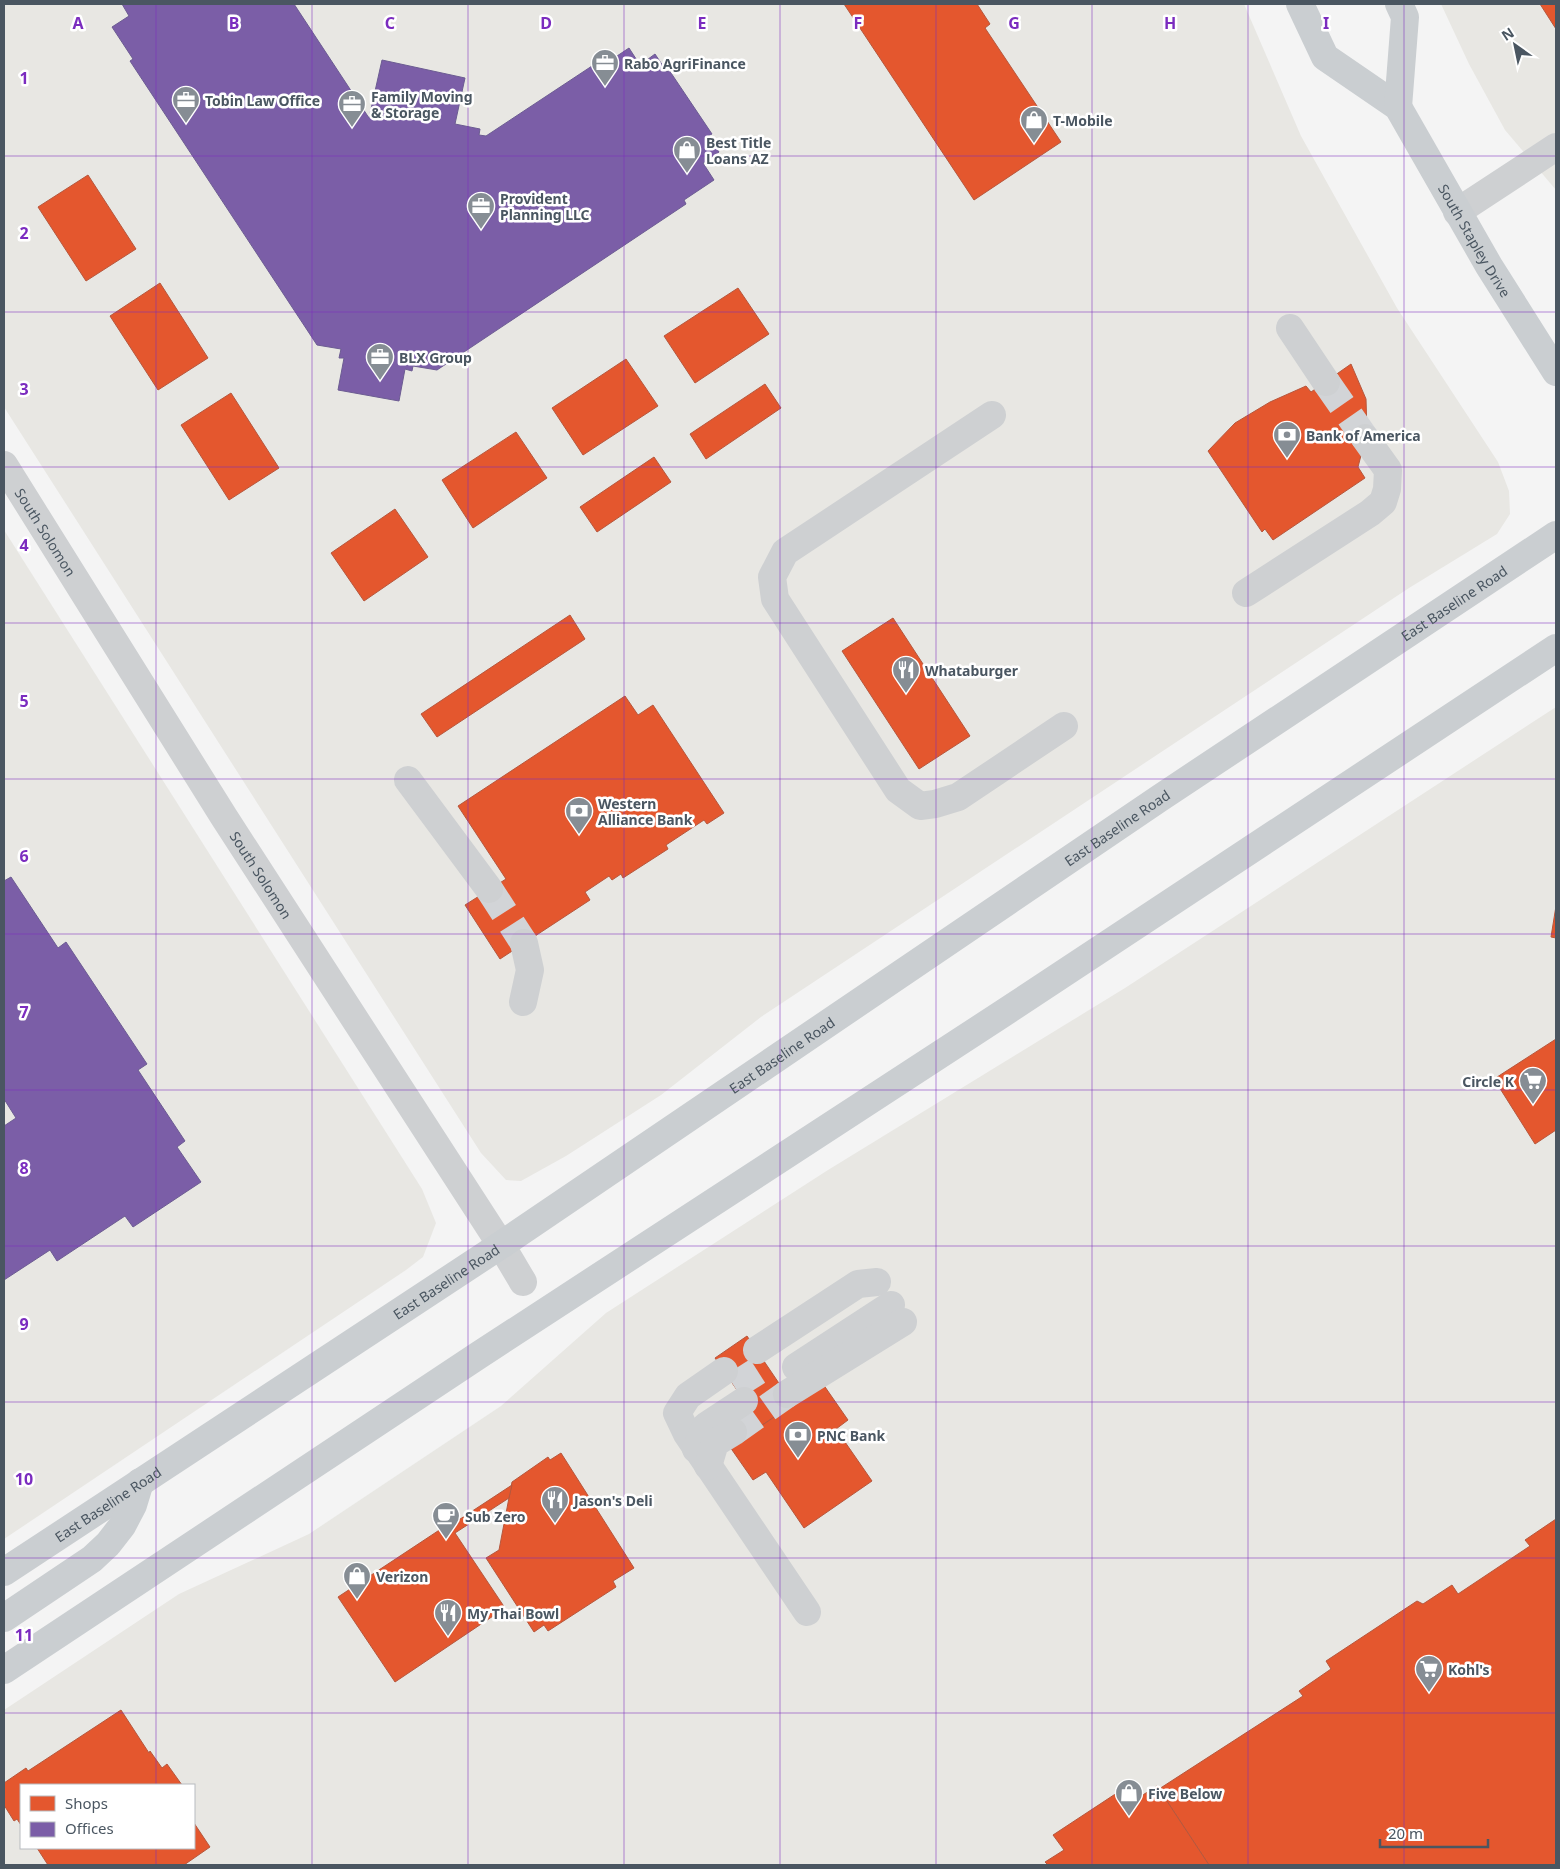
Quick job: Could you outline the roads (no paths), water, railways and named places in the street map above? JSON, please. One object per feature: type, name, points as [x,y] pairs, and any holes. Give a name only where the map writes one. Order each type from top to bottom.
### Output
[{"type":"main road","name":"South Stapley Drive","points":[[1300,4],[1325,57],[1398,107],[1457,212],[1556,372]]},
{"type":"main road","points":[[1398,107],[1405,17],[1399,4]]},
{"type":"main road","name":"East Baseline Road","points":[[4,1572],[501,1245],[1160,798],[1556,535]]},
{"type":"main road","points":[[4,1670],[462,1365],[1002,1014],[1556,648]]},
{"type":"main road","points":[[4,1618],[92,1559],[108,1544],[122,1526],[133,1505],[140,1482]]},
{"type":"street","points":[[1457,212],[1556,147]]},
{"type":"street","points":[[1290,328],[1326,382]]},
{"type":"street","points":[[992,415],[785,552],[772,577],[775,599],[898,790],[920,806],[935,804],[958,797],[1064,726]]},
{"type":"street","points":[[1246,594],[1383,502],[1387,489],[1388,470],[1365,438]]},
{"type":"street","name":"South Solomon","points":[[4,465],[224,817],[501,1245],[523,1282]]},
{"type":"street","points":[[408,780],[489,889]]},
{"type":"street","points":[[522,1002],[530,970],[524,943]]},
{"type":"street","points":[[772,1372],[888,1300],[772,1372]]},
{"type":"street","points":[[697,1450],[706,1426],[734,1386],[688,1396],[678,1412],[697,1450],[807,1612]]},
{"type":"street","points":[[697,1450],[715,1443],[733,1432]]},
{"type":"tunnel","points":[[1326,382],[1365,438]]},
{"type":"tunnel","points":[[489,889],[524,943]]},
{"type":"tunnel","points":[[734,1386],[767,1365]]},
{"type":"tunnel","points":[[733,1432],[787,1394]]},
{"type":"place","name":"Rabo AgriFinance","points":[[605,87]]},
{"type":"place","name":"Tobin Law Office","points":[[186,124]]},
{"type":"place","name":"Family Moving & Storage","points":[[352,128]]},
{"type":"place","name":"T-Mobile","points":[[1034,144]]},
{"type":"place","name":"Best Title Loans AZ","points":[[687,174]]},
{"type":"place","name":"Provident Planning LLC","points":[[481,230]]},
{"type":"place","name":"BLX Group","points":[[380,381]]},
{"type":"place","name":"Bank of America","points":[[1287,459]]},
{"type":"place","name":"Whataburger","points":[[906,694]]},
{"type":"place","name":"Western Alliance Bank","points":[[579,835]]},
{"type":"place","name":"Circle K","points":[[1533,1105]]},
{"type":"place","name":"PNC Bank","points":[[798,1459]]},
{"type":"place","name":"Jason's Deli","points":[[555,1524]]},
{"type":"place","name":"Sub Zero","points":[[446,1540]]},
{"type":"place","name":"Verizon","points":[[357,1600]]},
{"type":"place","name":"My Thai Bowl","points":[[448,1637]]},
{"type":"place","name":"Kohl's","points":[[1429,1693]]},
{"type":"place","name":"Five Below","points":[[1129,1817]]}]
